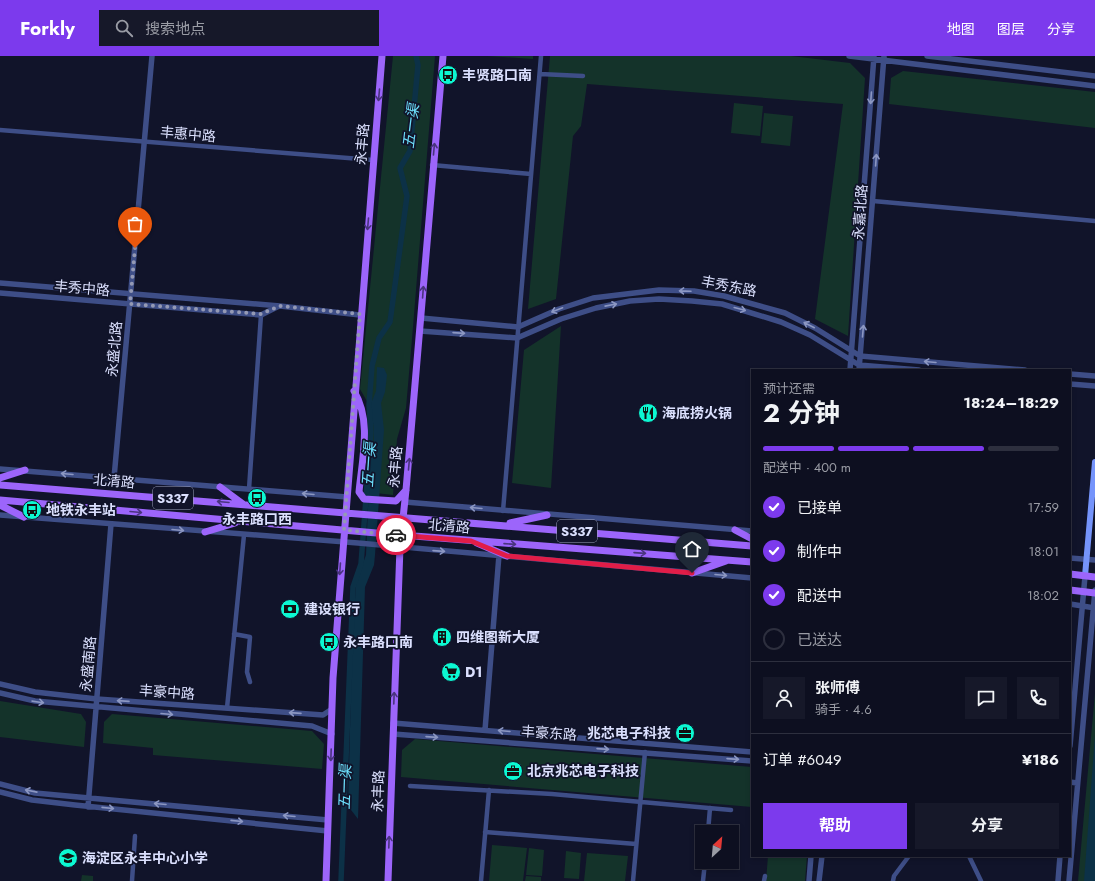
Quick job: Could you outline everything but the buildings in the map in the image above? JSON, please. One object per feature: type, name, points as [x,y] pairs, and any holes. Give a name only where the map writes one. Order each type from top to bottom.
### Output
[{"type":"main road","name":"永丰路","points":[[326,881],[332,709],[342,543],[346,512],[360,314],[382,56]]},
{"type":"main road","name":"永丰路","points":[[388,881],[400,547],[420,330],[432,165],[443,56]]},
{"type":"main road","points":[[354,391],[361,402],[365,423],[359,492],[364,499],[390,502],[401,497],[406,490]]},
{"type":"main road","points":[[1085,576],[1095,462]]},
{"type":"main road","points":[[0,478],[26,470]]},
{"type":"main road","name":"北清路","points":[[0,484],[502,524],[751,546]]},
{"type":"main road","points":[[220,487],[243,504]]},
{"type":"main road","name":"北清路","points":[[0,500],[471,541],[751,562]]},
{"type":"main road","points":[[0,505],[24,517]]},
{"type":"main road","points":[[502,524],[547,514]]},
{"type":"main road","points":[[205,532],[240,521]]},
{"type":"main road","points":[[735,530],[751,538]]},
{"type":"main road","points":[[471,541],[507,556]]},
{"type":"main road","points":[[692,573],[729,560]]},
{"type":"main road","points":[[1071,574],[1095,577]]},
{"type":"main road","points":[[1071,590],[1095,592]]},
{"type":"street","name":"永盛北路","points":[[114,478],[152,56]]},
{"type":"street","points":[[503,511],[541,56]]},
{"type":"street","points":[[849,56],[884,58],[1095,86]]},
{"type":"street","points":[[927,56],[1095,76]]},
{"type":"street","name":"永嘉北路","points":[[850,369],[874,57]]},
{"type":"street","name":"永嘉北路","points":[[859,367],[884,58]]},
{"type":"street","points":[[540,74],[583,76]]},
{"type":"street","name":"丰惠中路","points":[[0,130],[373,160]]},
{"type":"street","points":[[432,165],[532,174]]},
{"type":"street","points":[[873,201],[1095,221]]},
{"type":"street","name":"丰秀中路","points":[[0,283],[360,314]]},
{"type":"street","name":"丰秀东路","points":[[421,318],[518,327],[559,309],[593,298],[658,290],[694,291],[724,296],[785,313],[815,328],[860,356],[1013,369]]},
{"type":"street","name":"丰秀中路","points":[[0,293],[261,314],[280,306]]},
{"type":"street","name":"丰秀东路","points":[[420,330],[517,338],[561,319],[596,308],[659,299],[692,301],[722,304],[781,322],[810,335],[851,360],[859,367],[899,369]]},
{"type":"street","points":[[249,489],[261,314]]},
{"type":"street","points":[[1071,374],[1095,376]]},
{"type":"street","points":[[1071,384],[1095,386]]},
{"type":"street","name":"北清路","points":[[0,468],[347,497]]},
{"type":"street","name":"北清路","points":[[405,502],[751,532]]},
{"type":"street","points":[[0,515],[342,543]]},
{"type":"street","name":"永盛南路","points":[[88,806],[111,524]]},
{"type":"street","points":[[227,708],[244,535]]},
{"type":"street","name":"北清路","points":[[342,543],[358,543],[499,555],[751,578]]},
{"type":"street","points":[[485,730],[499,555]]},
{"type":"street","points":[[1071,558],[1095,560]]},
{"type":"street","points":[[1071,735],[1085,576]]},
{"type":"street","points":[[1069,881],[1095,592]]},
{"type":"street","points":[[1071,604],[1094,607]]},
{"type":"street","points":[[234,634],[250,637],[248,672],[250,682]]},
{"type":"street","name":"丰豪中路","points":[[0,684],[35,692],[97,699],[323,715],[332,709]]},
{"type":"street","name":"丰豪中路","points":[[0,693],[35,702],[312,726],[332,734]]},
{"type":"street","name":"丰豪东路","points":[[393,722],[751,752]]},
{"type":"street","name":"丰豪东路","points":[[393,734],[751,761]]},
{"type":"street","points":[[633,881],[645,752]]},
{"type":"street","points":[[1071,783],[1077,786]]},
{"type":"street","points":[[0,784],[35,793],[328,820]]},
{"type":"street","points":[[410,786],[489,790],[730,810]]},
{"type":"street","points":[[1071,788],[1077,786]]},
{"type":"street","points":[[481,881],[489,790]]},
{"type":"street","points":[[0,792],[32,800],[328,830]]},
{"type":"street","points":[[709,825],[710,808]]},
{"type":"street","points":[[485,832],[636,844]]},
{"type":"street","points":[[132,881],[135,836]]},
{"type":"street","points":[[809,881],[811,857]]},
{"type":"street","points":[[819,881],[822,857]]},
{"type":"street","points":[[893,881],[894,876],[907,857]]},
{"type":"street","points":[[969,857],[981,881]]},
{"type":"street","points":[[1058,881],[1060,857]]},
{"type":"street","points":[[703,881],[704,869]]},
{"type":"green space","points":[[393,56],[435,56],[406,408],[397,439],[393,495],[367,492],[368,403],[360,389]]},
{"type":"green space","points":[[487,56],[533,56],[533,59]]},
{"type":"green space","points":[[550,56],[791,56],[850,63],[865,78],[848,336],[815,319],[843,104],[587,84],[581,126],[573,136],[556,299],[528,309]]},
{"type":"green space","points":[[903,71],[1095,92],[1095,128],[889,104],[891,78]]},
{"type":"green space","points":[[734,103],[763,106],[760,136],[731,133]]},
{"type":"green space","points":[[764,113],[793,116],[790,146],[761,143]]},
{"type":"green space","points":[[561,326],[551,488],[512,483],[524,350]]},
{"type":"green space","points":[[1095,693],[1095,881],[1078,881]]},
{"type":"green space","points":[[0,701],[81,714],[86,722],[84,747],[0,737]]},
{"type":"green space","points":[[112,714],[312,731],[324,744],[322,769],[153,755],[153,748],[103,743],[104,722]]},
{"type":"green space","points":[[415,739],[751,767],[751,807],[401,777],[402,750]]},
{"type":"green space","points":[[492,845],[527,848],[523,881],[489,881]]},
{"type":"green space","points":[[529,848],[544,850],[542,876],[526,875]]},
{"type":"green space","points":[[566,851],[581,853],[579,879],[564,878]]},
{"type":"green space","points":[[587,853],[628,856],[625,881],[584,881]]},
{"type":"green space","points":[[768,857],[807,857],[805,881],[766,881]]},
{"type":"green space","points":[[82,875],[93,876],[93,881],[81,881]]},
{"type":"green space","points":[[526,876],[541,877],[541,881],[525,881]]},
{"type":"water","points":[[377,367],[384,368],[387,375],[385,392],[381,403],[384,430],[374,565],[365,587],[358,819],[348,806],[352,652],[356,582],[366,555],[370,460],[374,449],[374,429],[370,406],[376,391]]},
{"type":"water","points":[[1095,735],[1095,881],[1084,881]]},
{"type":"waterway","name":"五一渠","points":[[341,881],[353,587],[361,564],[371,432],[369,405],[372,366],[379,338],[390,322],[407,196],[400,168],[410,151],[418,65],[416,56]]},
{"type":"way so far","points":[[135,248],[130,304],[261,314],[280,306],[360,314],[344,530],[396,535]]},
{"type":"place","name":"丰贤路口南","points":[[448,75]]},
{"type":"place","name":"海底捞火锅","points":[[648,413]]},
{"type":"place","name":"永丰路口西","points":[[257,498]]},
{"type":"place","name":"地铁永丰站","points":[[32,510]]},
{"type":"place","name":"建设银行","points":[[290,609]]},
{"type":"place","name":"四维图新大厦","points":[[442,637]]},
{"type":"place","name":"永丰路口南","points":[[329,642]]},
{"type":"place","name":"D1","points":[[451,672]]},
{"type":"place","name":"兆芯电子科技","points":[[685,733]]},
{"type":"place","name":"北京兆芯电子科技","points":[[513,771]]},
{"type":"place","name":"海淀区永丰中心小学","points":[[68,858]]},
{"type":"route","points":[[396,535],[471,541],[507,556],[692,573]]}]
